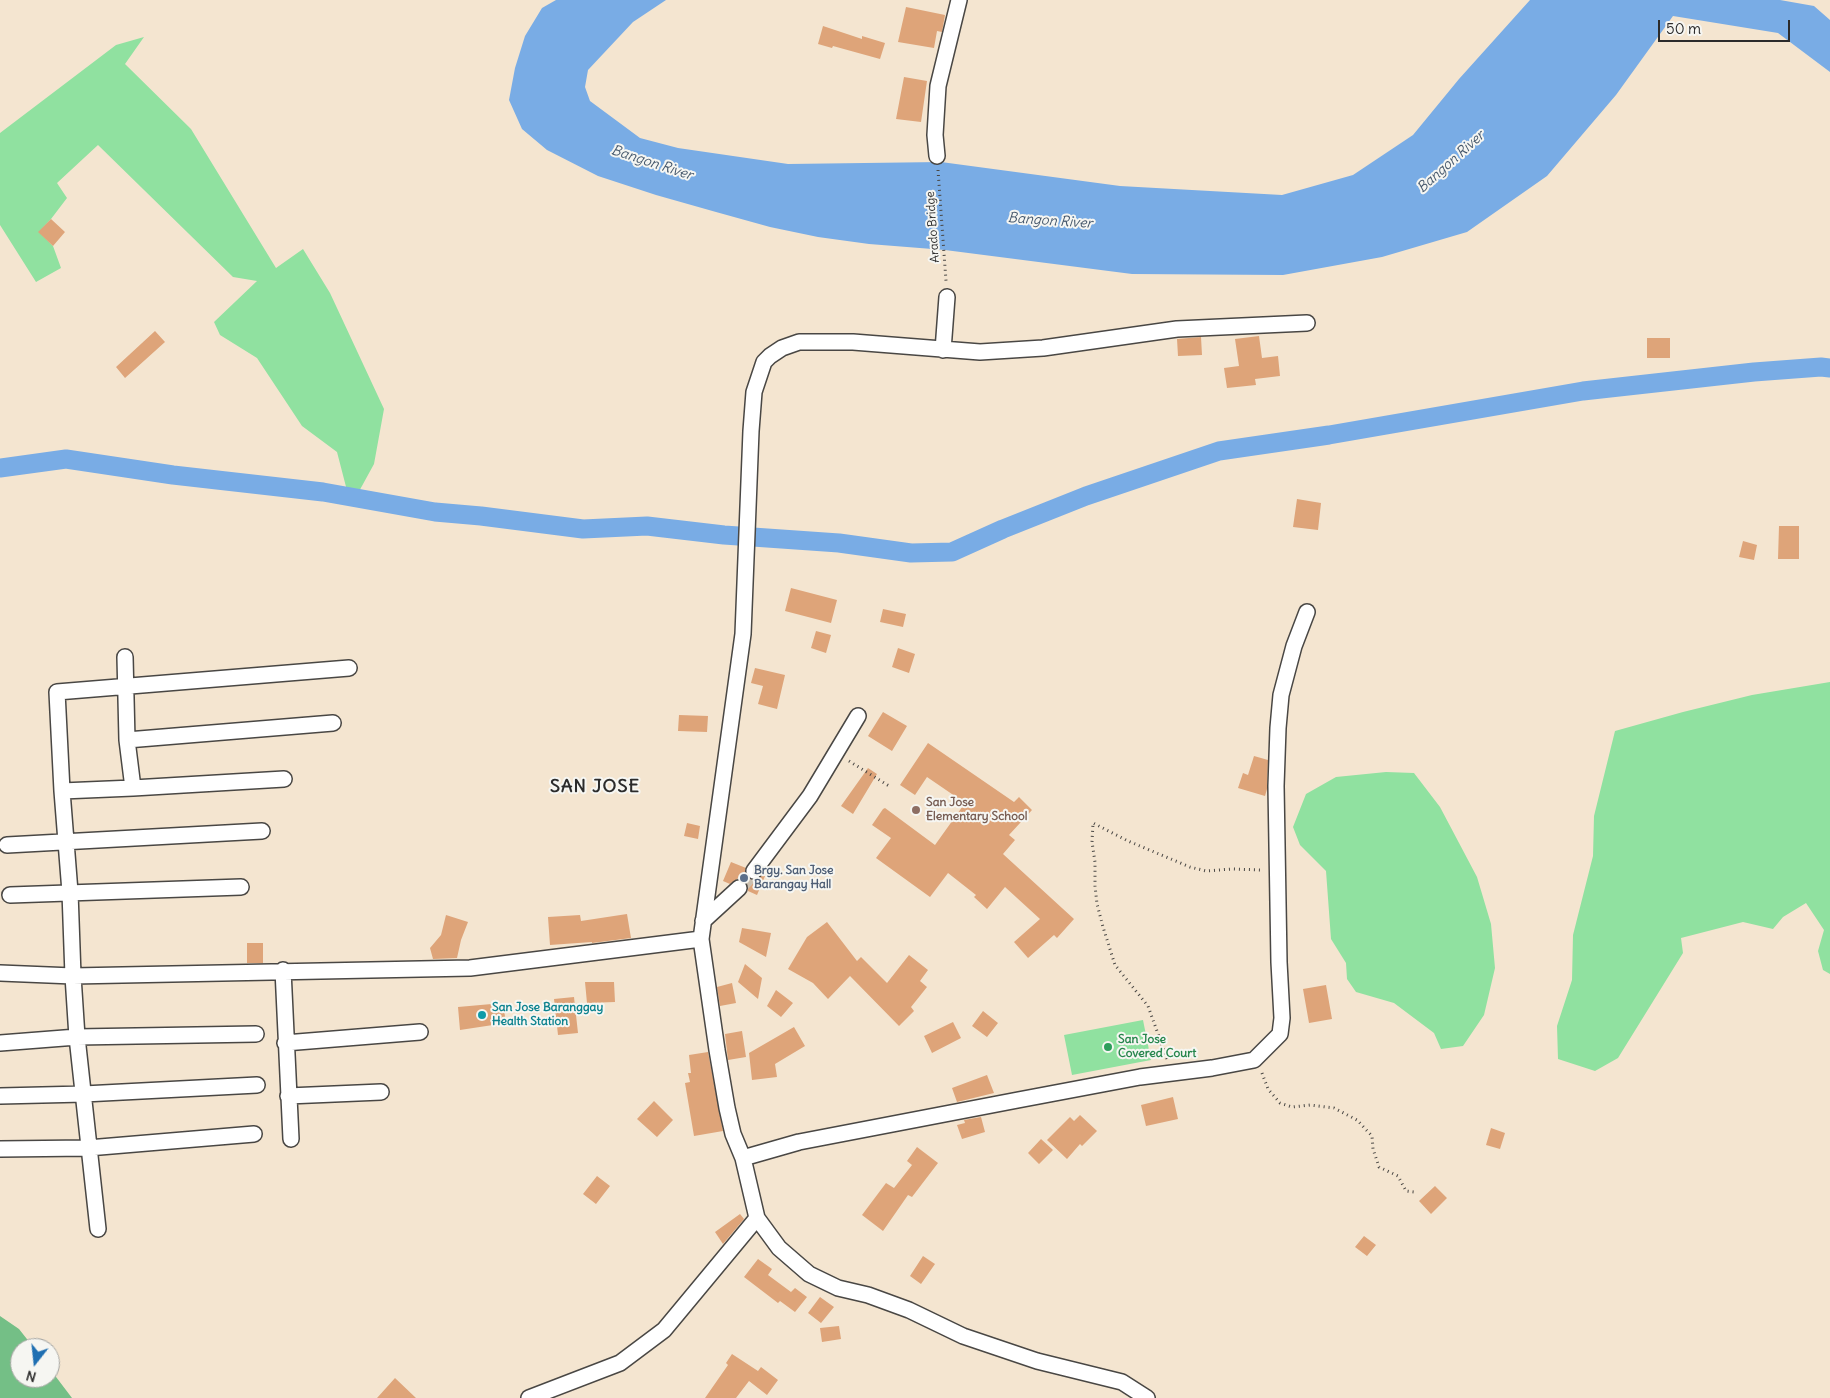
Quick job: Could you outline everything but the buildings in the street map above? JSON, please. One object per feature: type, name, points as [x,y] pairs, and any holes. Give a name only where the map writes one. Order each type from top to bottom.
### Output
[{"type":"street","points":[[937,156],[935,135],[938,86],[959,0]]},
{"type":"street","points":[[943,350],[947,297]]},
{"type":"street","points":[[1147,1398],[1122,1382],[1037,1362],[964,1336],[909,1310],[868,1295],[838,1288],[809,1274],[779,1248],[757,1218],[743,1158],[733,1134],[727,1108],[716,1050],[701,939],[743,634],[754,392],[764,362],[782,348],[799,342],[826,341],[980,352],[1043,348],[1177,329],[1307,324]]},
{"type":"street","points":[[743,1158],[798,1142],[1131,1078],[1212,1068],[1254,1060],[1280,1034],[1282,1018],[1279,962],[1276,786],[1278,728],[1280,703],[1294,646],[1307,612]]},
{"type":"street","points":[[125,657],[124,685],[127,740],[133,788]]},
{"type":"street","points":[[98,1230],[77,1037],[57,692],[349,668]]},
{"type":"street","points":[[754,871],[810,796],[858,716]]},
{"type":"street","points":[[127,740],[333,723]]},
{"type":"street","points":[[62,791],[284,779]]},
{"type":"street","points":[[7,844],[262,831]]},
{"type":"street","points":[[10,895],[241,887]]},
{"type":"street","points":[[703,921],[739,888]]},
{"type":"street","points":[[0,973],[73,976],[283,970],[470,968],[701,939]]},
{"type":"street","points":[[283,970],[291,1139]]},
{"type":"street","points":[[285,1043],[420,1032]]},
{"type":"street","points":[[0,1043],[77,1037],[256,1034]]},
{"type":"street","points":[[0,1096],[84,1094],[257,1085]]},
{"type":"street","points":[[288,1096],[381,1092]]},
{"type":"street","points":[[0,1149],[88,1148],[254,1134]]},
{"type":"street","points":[[529,1398],[620,1363],[664,1330],[757,1218]]},
{"type":"path","name":"Arado Bridge","points":[[937,156],[947,297]]},
{"type":"path","points":[[836,752],[889,786]]},
{"type":"path","points":[[1168,1073],[1167,1057],[1148,1006],[1116,965],[1103,927],[1095,886],[1095,862],[1092,842],[1093,823],[1128,841],[1190,867],[1206,871],[1255,869],[1278,873]]},
{"type":"path","points":[[1254,1060],[1265,1079],[1268,1089],[1280,1103],[1292,1107],[1310,1105],[1334,1108],[1357,1120],[1372,1136],[1373,1149],[1379,1167],[1398,1176],[1406,1191],[1414,1192]]},
{"type":"green space","points":[[144,37],[125,64],[191,129],[276,268],[303,249],[330,293],[384,409],[374,464],[351,506],[337,452],[302,426],[257,358],[220,335],[214,322],[257,281],[233,277],[98,145],[57,183],[67,198],[39,232],[53,246],[61,268],[36,282],[0,225],[0,133],[116,45]]},
{"type":"green space","points":[[1830,682],[1830,974],[1823,970],[1818,951],[1824,930],[1806,903],[1783,917],[1773,929],[1743,922],[1681,938],[1683,953],[1618,1058],[1595,1071],[1558,1059],[1557,1026],[1572,980],[1573,935],[1593,856],[1594,816],[1615,731],[1752,695]]},
{"type":"green space","points":[[1386,772],[1414,773],[1440,807],[1477,877],[1491,924],[1495,968],[1484,1015],[1463,1046],[1441,1049],[1434,1033],[1394,1003],[1356,992],[1347,979],[1346,963],[1331,939],[1326,871],[1300,845],[1293,827],[1306,794],[1336,777]]},
{"type":"green space","name":"San Jose Covered Court","points":[[1143,1020],[1151,1060],[1072,1075],[1064,1035]]},
{"type":"green space","points":[[0,1316],[19,1329],[26,1338],[10,1338],[10,1388],[60,1388],[60,1382],[72,1398],[0,1398]]},
{"type":"water","name":"Bangon River","points":[[556,0],[666,0],[633,22],[588,70],[585,87],[590,101],[640,138],[678,148],[788,164],[941,162],[1120,186],[1282,195],[1353,175],[1413,135],[1459,79],[1530,0],[1780,0],[1814,6],[1830,20],[1830,72],[1778,33],[1673,16],[1616,95],[1547,176],[1467,232],[1382,257],[1283,275],[1132,274],[945,250],[869,244],[818,237],[770,227],[656,195],[598,176],[547,150],[522,129],[509,100],[515,68],[525,36],[542,8]]},
{"type":"waterway","points":[[0,468],[66,459],[173,475],[323,492],[435,512],[583,529],[647,526],[724,535],[839,543],[911,553],[952,552],[1003,529],[1086,496],[1219,451],[1329,435],[1583,391],[1754,372],[1830,368]]},
{"type":"tunnel","points":[[739,888],[754,871]]},
{"type":"place","name":"San Jose Elementary School","points":[[916,810]]},
{"type":"place","name":"Brgy. San Jose Barangay Hall","points":[[744,878]]},
{"type":"place","name":"San Jose Baranggay Health Station","points":[[482,1015]]},
{"type":"place","name":"San Jose Covered Court","points":[[1108,1047]]},
{"type":"district","name":"SAN JOSE","points":[[595,787]]}]
